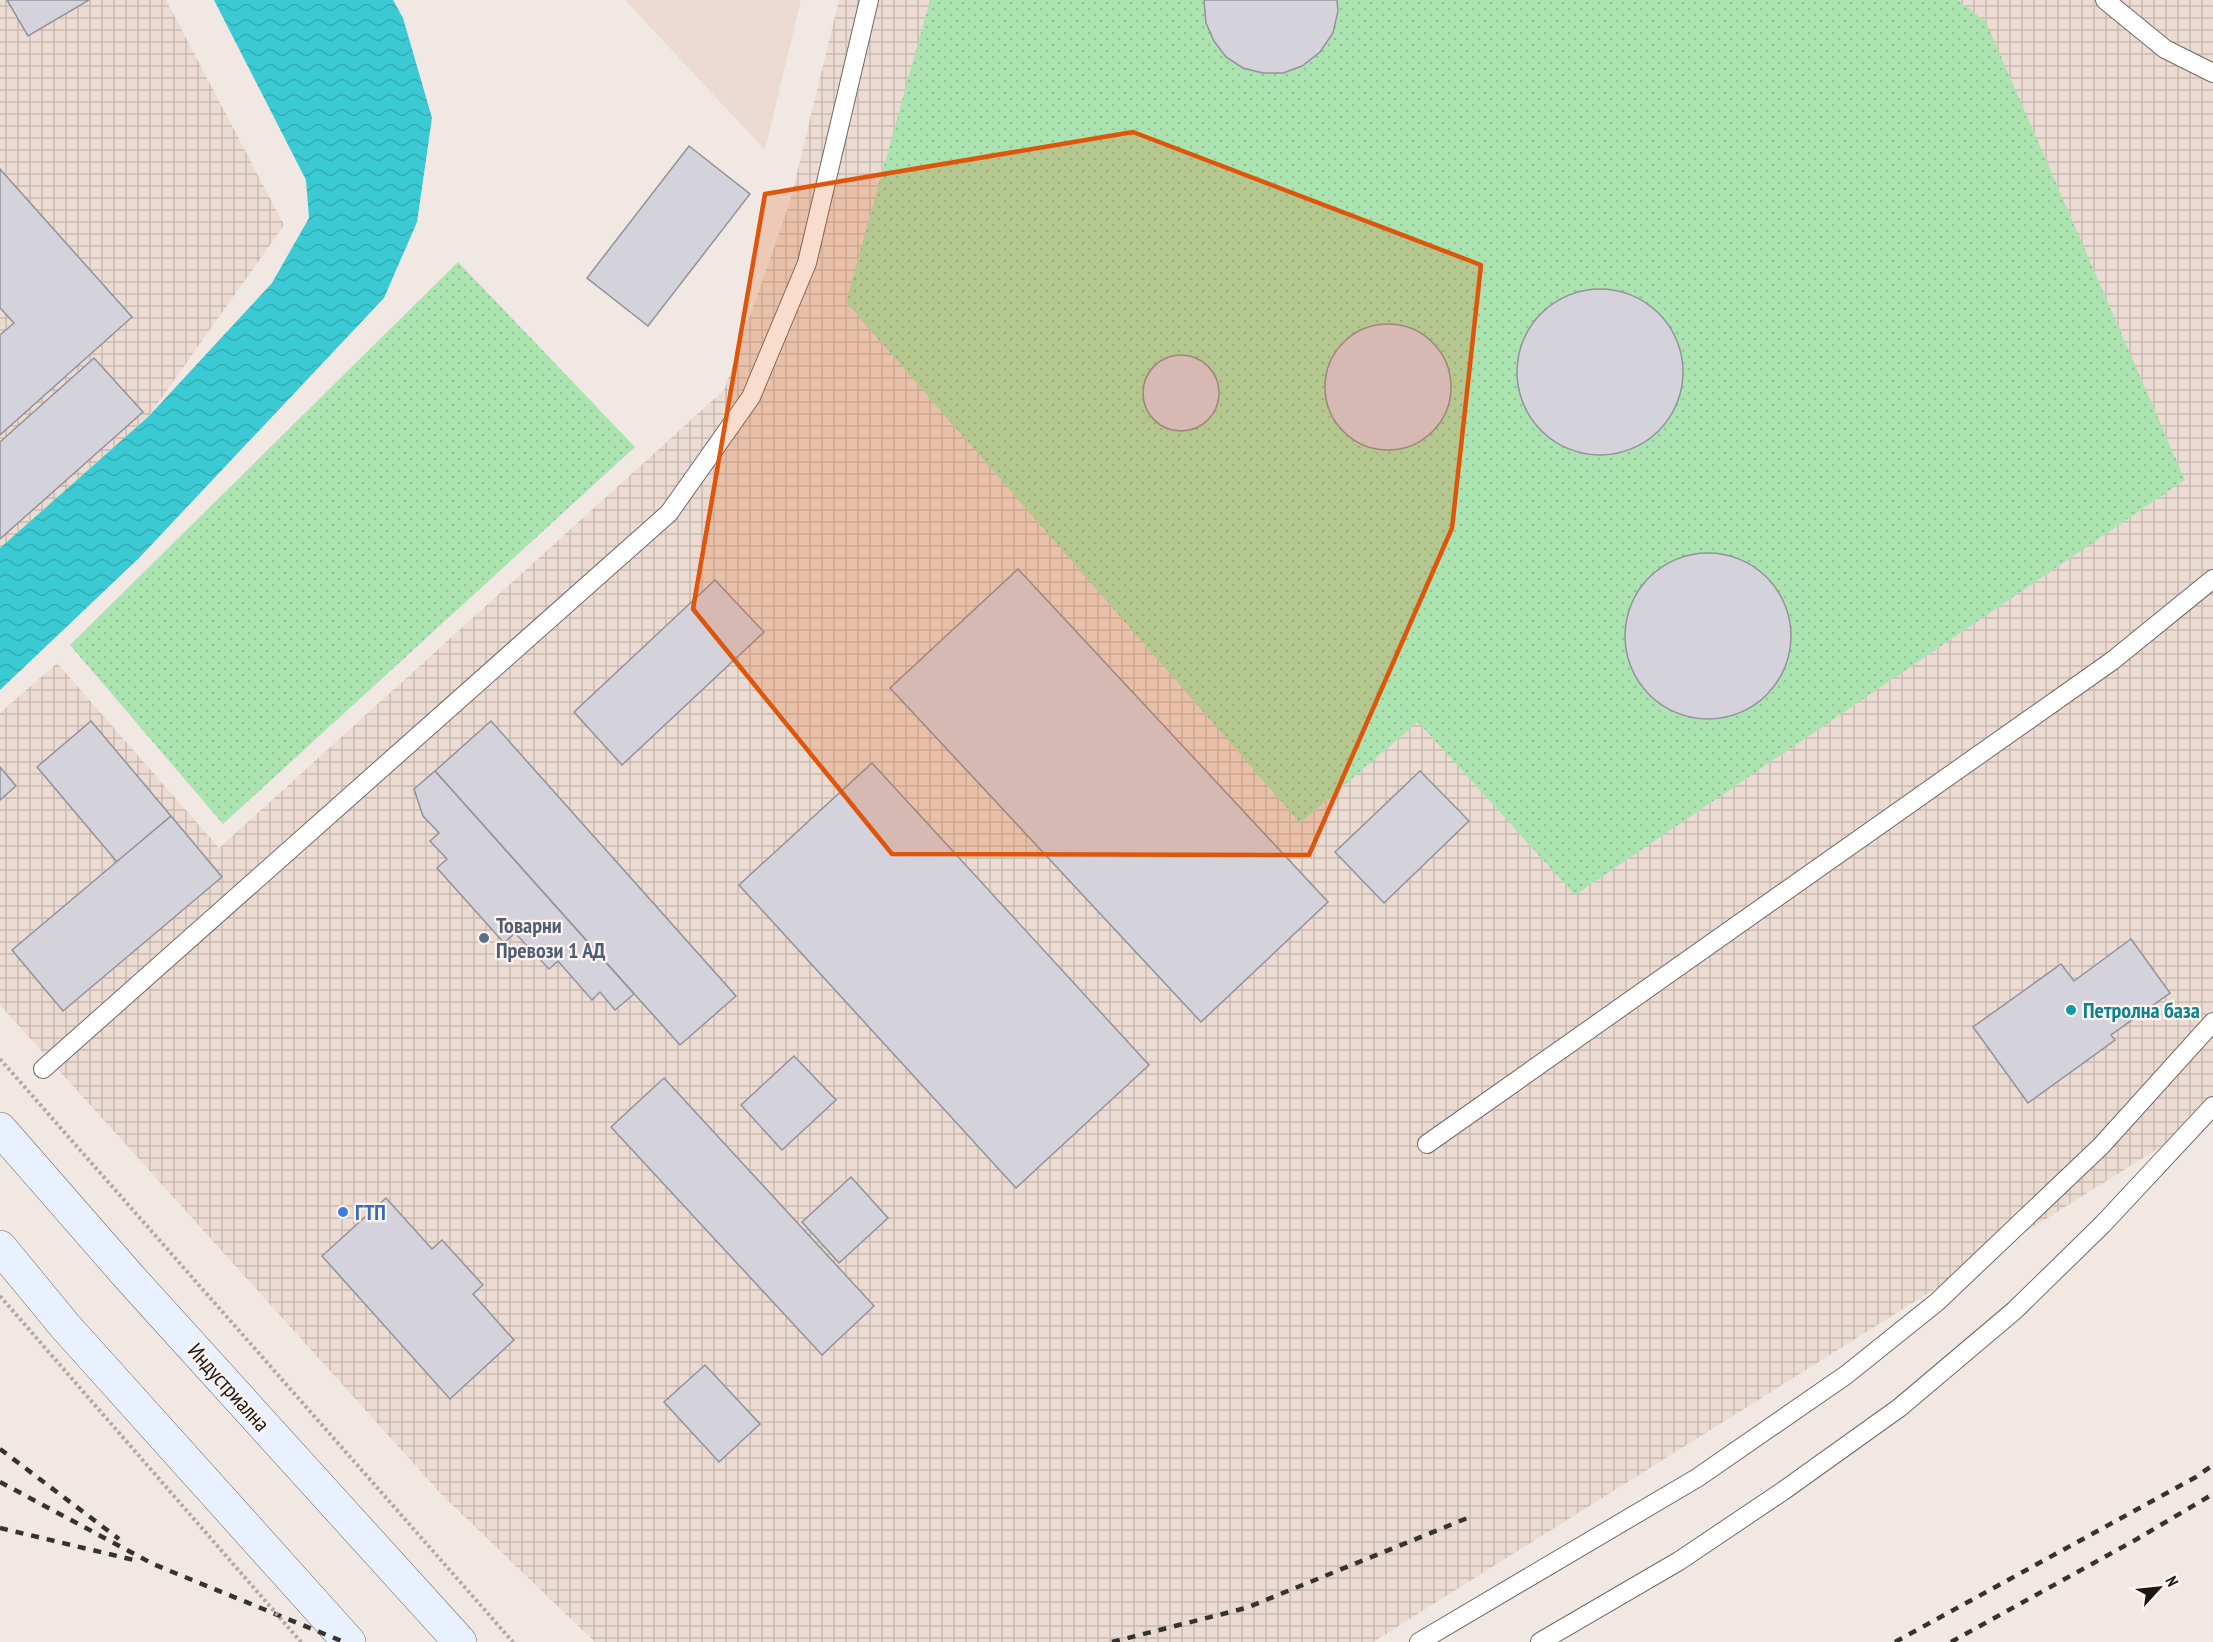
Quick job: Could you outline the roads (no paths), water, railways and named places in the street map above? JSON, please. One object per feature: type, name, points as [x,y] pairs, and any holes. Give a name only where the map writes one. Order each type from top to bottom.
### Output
[{"type":"main road","name":"Индустриална","points":[[0,1129],[131,1279],[460,1642]]},
{"type":"main road","points":[[0,1247],[73,1335],[349,1642]]},
{"type":"lane","points":[[43,1069],[669,513],[751,397],[807,263],[869,0]]},
{"type":"lane","points":[[2105,0],[2165,49],[2213,73]]},
{"type":"lane","points":[[1427,1144],[2112,661],[2213,579]]},
{"type":"lane","points":[[1419,1642],[1696,1478],[1846,1375],[1937,1302],[2101,1146],[2213,1022]]},
{"type":"lane","points":[[1540,1642],[1679,1561],[1783,1491],[1899,1408],[2015,1310],[2103,1224],[2213,1106]]},
{"type":"water","points":[[214,0],[393,0],[403,18],[432,118],[417,222],[384,298],[139,558],[0,690],[0,548],[148,417],[272,283],[309,218],[306,180]]},
{"type":"railway","points":[[0,1449],[119,1539]]},
{"type":"railway","points":[[1895,1642],[2196,1477],[2213,1465]]},
{"type":"railway","points":[[0,1482],[153,1564],[344,1642]]},
{"type":"railway","points":[[1951,1642],[2137,1539],[2213,1494]]},
{"type":"railway","points":[[1112,1642],[1246,1608],[1470,1517]]},
{"type":"railway","points":[[0,1528],[134,1560]]},
{"type":"place","name":"Товарни Превози 1 АД","points":[[484,938]]},
{"type":"place","name":"Петролна база","points":[[2071,1010]]},
{"type":"place","name":"ГТП","points":[[343,1212]]}]
